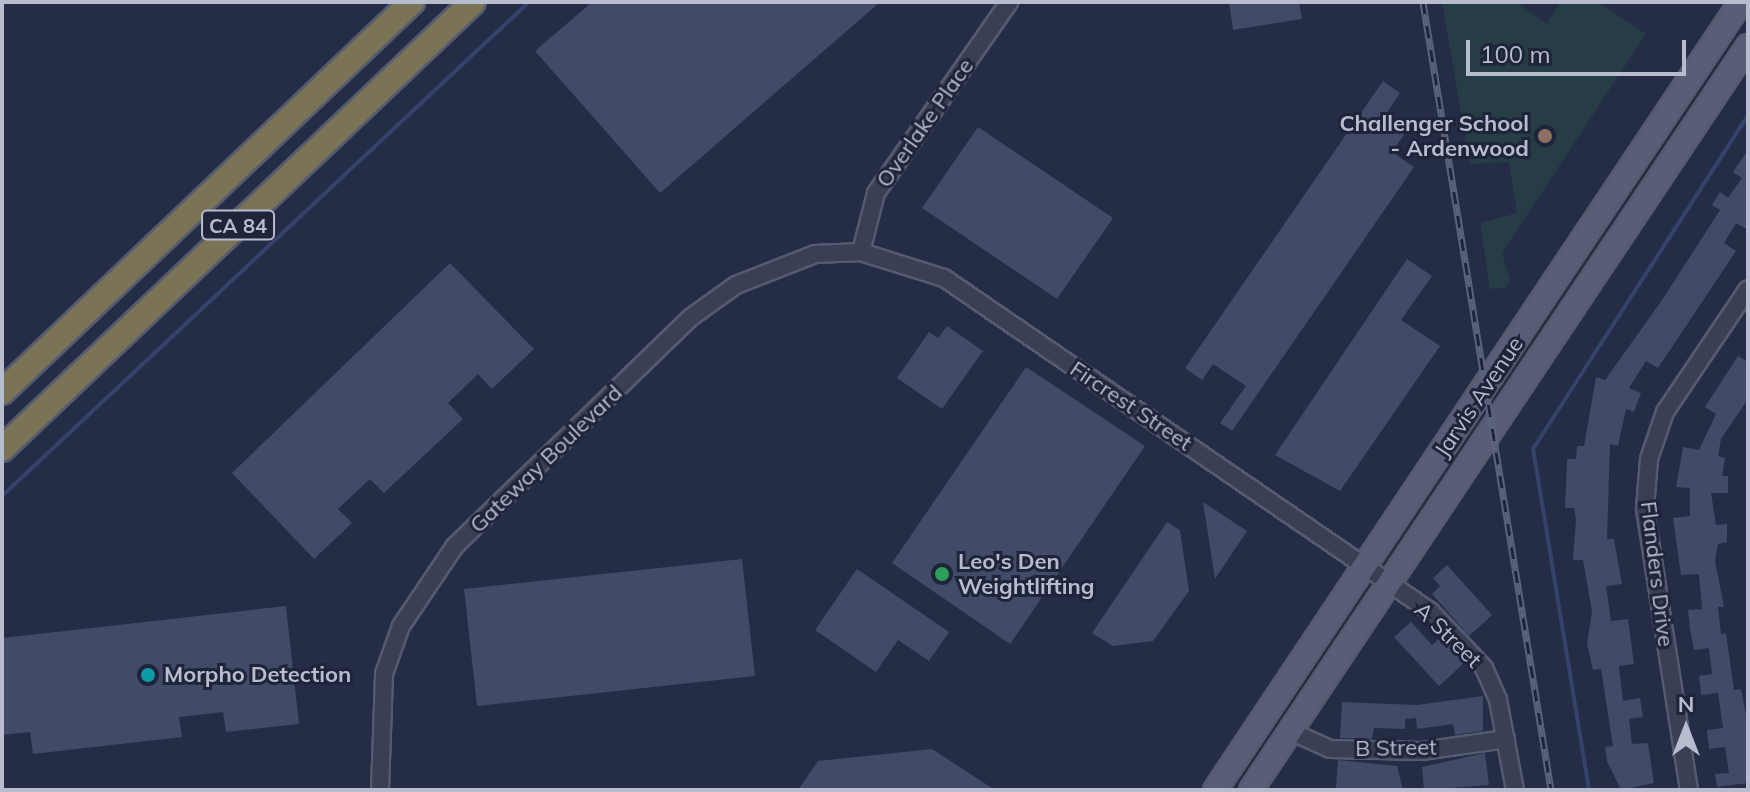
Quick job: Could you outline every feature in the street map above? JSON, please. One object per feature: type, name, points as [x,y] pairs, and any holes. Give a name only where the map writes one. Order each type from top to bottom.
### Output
[{"type":"highway","name":"CA 84","points":[[2,373],[394,2]]},
{"type":"highway","name":"CA 84","points":[[2,392],[412,2]]},
{"type":"highway","name":"CA 84","points":[[2,449],[473,2]]},
{"type":"main road","name":"Jarvis Avenue","points":[[1215,790],[1741,2]]},
{"type":"main road","name":"Jarvis Avenue","points":[[1251,790],[1748,46]]},
{"type":"street","name":"Overlake Place","points":[[861,252],[876,193],[1009,2]]},
{"type":"street","name":"Fircrest Street","points":[[861,252],[904,261],[944,278],[1390,583]]},
{"type":"street","name":"Gateway Boulevard","points":[[380,790],[384,674],[401,626],[455,546],[713,301],[773,266],[815,254],[861,252]]},
{"type":"street","name":"Flanders Drive","points":[[1689,790],[1645,508],[1649,459],[1665,412],[1748,289]]},
{"type":"street","name":"A Street","points":[[1390,583],[1430,611],[1484,668],[1506,739],[1515,790]]},
{"type":"street","name":"B Street","points":[[1290,731],[1330,749],[1422,751],[1506,739]]},
{"type":"shaded area","points":[[1442,2],[1516,2],[1547,24],[1561,2],[1598,2],[1646,34],[1502,253],[1510,280],[1505,288],[1490,289],[1480,223],[1517,213],[1509,162],[1470,164]]},
{"type":"building","points":[[592,2],[880,2],[660,193],[535,51]]},
{"type":"building","points":[[1229,2],[1299,2],[1302,19],[1233,30]]},
{"type":"building","points":[[1383,81],[1400,93],[1386,114],[1408,129],[1392,152],[1414,167],[1232,431],[1220,423],[1246,386],[1213,364],[1202,380],[1185,368]]},
{"type":"building","points":[[978,127],[1113,218],[1057,299],[922,208]]},
{"type":"building","points":[[1748,150],[1748,230],[1736,223],[1724,243],[1736,251],[1658,368],[1646,361],[1629,388],[1641,393],[1634,412],[1626,409],[1618,446],[1610,444],[1607,539],[1614,539],[1622,584],[1606,586],[1611,621],[1628,619],[1634,664],[1619,666],[1623,701],[1640,698],[1643,717],[1629,719],[1632,744],[1648,743],[1654,783],[1621,790],[1607,761],[1605,747],[1613,746],[1601,669],[1593,670],[1587,644],[1592,611],[1583,560],[1573,560],[1576,520],[1574,508],[1565,508],[1567,459],[1576,459],[1577,446],[1584,446],[1596,377],[1605,380],[1662,300],[1720,210],[1712,205],[1720,192],[1728,198],[1742,178],[1733,172]]},
{"type":"building","points":[[1407,259],[1432,276],[1401,320],[1440,346],[1340,491],[1275,455]]},
{"type":"building","points":[[450,263],[534,349],[492,389],[478,374],[448,403],[463,419],[384,493],[370,479],[338,509],[352,523],[314,559],[232,473]]},
{"type":"building","points":[[947,326],[983,351],[942,409],[897,378],[929,332],[938,338]]},
{"type":"building","points":[[1738,356],[1748,362],[1748,399],[1721,439],[1718,456],[1725,458],[1722,476],[1728,476],[1728,493],[1711,493],[1716,525],[1727,524],[1727,542],[1718,544],[1715,561],[1724,607],[1718,607],[1721,634],[1726,633],[1734,690],[1741,689],[1747,720],[1748,783],[1717,787],[1715,774],[1729,773],[1725,747],[1709,749],[1707,730],[1723,728],[1718,693],[1701,695],[1699,676],[1712,674],[1709,648],[1694,650],[1688,610],[1702,609],[1699,574],[1681,575],[1673,518],[1690,516],[1690,488],[1676,487],[1683,447],[1699,450],[1716,414],[1705,407]]},
{"type":"building","points":[[1026,367],[1145,446],[1010,644],[892,563]]},
{"type":"building","points":[[1203,502],[1247,531],[1215,579]]},
{"type":"building","points":[[1167,522],[1180,530],[1189,591],[1153,641],[1113,646],[1092,633]]},
{"type":"building","points":[[742,559],[755,676],[477,706],[464,589]]},
{"type":"building","points":[[1447,565],[1492,615],[1469,636],[1432,594],[1440,586],[1433,578]]},
{"type":"building","points":[[857,569],[949,632],[929,661],[898,640],[876,672],[815,630]]},
{"type":"building","name":"Morpho Detection","points":[[286,606],[299,724],[226,732],[223,712],[179,717],[182,737],[33,754],[30,732],[2,735],[2,638]]},
{"type":"building","points":[[1411,622],[1432,645],[1440,638],[1464,663],[1439,686],[1394,637]]},
{"type":"building","points":[[1483,696],[1483,731],[1455,735],[1453,724],[1417,729],[1416,718],[1405,719],[1405,729],[1374,728],[1372,739],[1340,738],[1342,702],[1417,705]]},
{"type":"building","points":[[932,749],[995,790],[798,790],[818,761]]},
{"type":"building","points":[[1485,753],[1489,785],[1424,790],[1422,767]]},
{"type":"building","points":[[1338,760],[1397,766],[1403,790],[1336,789]]},
{"type":"waterway","points":[[2,496],[529,2]]},
{"type":"waterway","points":[[1589,790],[1533,449],[1748,116]]},
{"type":"railway","points":[[1423,2],[1551,790]]},
{"type":"place","name":"Challenger School - Ardenwood","points":[[1545,136]]},
{"type":"place","name":"Leo's Den Weightlifting","points":[[942,574]]},
{"type":"place","name":"Morpho Detection","points":[[148,675]]}]
